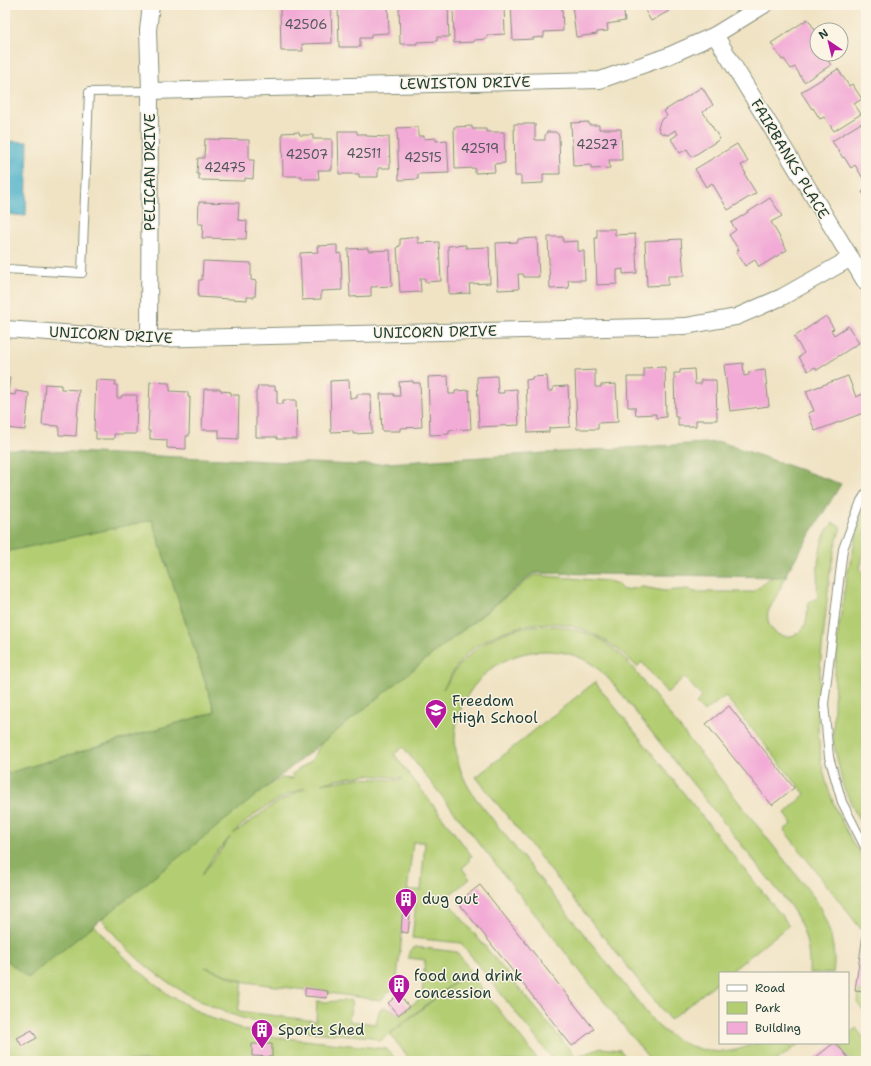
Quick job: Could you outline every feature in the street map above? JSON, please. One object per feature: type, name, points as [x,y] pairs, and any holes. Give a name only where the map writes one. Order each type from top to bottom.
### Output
[{"type":"street","name":"PELICAN DRIVE","points":[[149,339],[150,91],[148,30],[151,5]]},
{"type":"street","name":"LEWISTON DRIVE","points":[[150,91],[600,80],[668,56],[715,35],[764,5]]},
{"type":"street","name":"FAIRBANKS PLACE","points":[[715,35],[866,283]]},
{"type":"street","name":"UNICORN DRIVE","points":[[5,329],[149,339],[686,326],[736,317],[782,297],[850,258]]},
{"type":"lane","points":[[5,269],[82,273],[89,92],[150,91]]},
{"type":"lane","points":[[866,493],[861,501],[843,548],[824,704],[829,757],[842,802],[866,849]]},
{"type":"green space","points":[[721,442],[841,484],[784,577],[534,573],[28,978],[5,959],[5,774],[215,712],[152,520],[5,552],[5,449],[355,465]]},
{"type":"green space","points":[[866,507],[866,542],[860,569],[866,574],[866,831],[843,786],[833,740],[838,632],[846,580],[861,516]]},
{"type":"green space","points":[[158,518],[152,520],[215,712],[5,774],[5,548]]},
{"type":"green space","points":[[833,523],[841,527],[830,572],[820,667],[818,730],[821,761],[827,785],[836,810],[854,845],[866,860],[866,933],[864,933],[784,830],[792,824],[785,813],[805,794],[725,696],[704,712],[696,703],[702,697],[684,677],[667,693],[642,662],[637,667],[611,644],[601,638],[576,627],[550,623],[511,629],[489,638],[469,652],[453,671],[443,689],[459,665],[476,649],[489,640],[504,633],[533,626],[564,627],[594,636],[603,641],[628,662],[816,900],[828,926],[833,945],[833,972],[809,972],[809,955],[806,938],[791,907],[614,685],[607,677],[586,660],[567,653],[552,651],[529,652],[506,660],[491,669],[479,680],[469,693],[461,708],[455,740],[457,757],[462,772],[474,796],[654,1022],[670,1036],[689,1046],[710,1051],[720,1052],[738,1050],[754,1044],[799,1044],[776,1061],[651,1061],[403,747],[394,754],[472,856],[468,858],[470,861],[462,868],[470,879],[445,898],[576,1057],[601,1048],[620,1050],[629,1061],[554,1061],[461,943],[412,938],[416,902],[407,901],[408,890],[421,890],[425,842],[413,842],[396,986],[380,1000],[246,982],[205,967],[243,982],[238,1011],[316,1021],[317,1001],[325,1002],[352,1000],[349,1021],[376,1024],[379,1011],[384,1007],[399,1015],[422,997],[425,960],[408,958],[409,952],[415,947],[457,952],[470,970],[380,1041],[372,1037],[294,1030],[270,1026],[222,1011],[200,1001],[157,975],[138,959],[115,935],[75,885],[235,807],[281,778],[293,779],[292,774],[311,761],[321,744],[332,732],[534,575],[607,581],[616,583],[623,590],[643,587],[664,591],[688,589],[694,592],[753,592],[777,573],[784,571],[787,575],[768,612],[768,620],[770,626],[779,635],[792,636],[804,627],[807,618],[808,602],[818,598],[817,580],[819,558],[824,537]],"holes":[[[366,775],[402,778],[402,780],[358,778],[321,784],[339,779]],[[305,788],[273,805],[233,834],[248,820],[266,807],[285,796]],[[230,838],[201,876],[213,857]]]},
{"type":"green space","points":[[595,682],[789,925],[730,972],[719,972],[719,981],[670,1020],[476,777]]},
{"type":"green space","points":[[5,821],[109,942],[138,970],[169,995],[208,1017],[248,1031],[276,1037],[387,1049],[397,1061],[5,1061]]},
{"type":"green space","points":[[469,972],[539,1061],[411,1061],[390,1034]]},
{"type":"green space","points":[[859,991],[866,992],[866,1014],[858,1004]]},
{"type":"green space","points":[[856,1028],[866,1041],[865,1061],[851,1061],[837,1044],[849,1044],[849,1034]]},
{"type":"water","points":[[5,141],[28,142],[26,216],[5,214]]},
{"type":"building","points":[[280,5],[331,5],[332,43],[302,44],[303,51],[281,51]]},
{"type":"building","points":[[338,5],[388,5],[389,33],[371,34],[371,38],[360,38],[360,47],[339,47]]},
{"type":"building","points":[[399,5],[448,5],[449,37],[437,37],[437,41],[417,42],[417,44],[400,44]]},
{"type":"building","points":[[453,5],[504,5],[505,34],[487,35],[487,39],[474,40],[474,42],[454,43]]},
{"type":"building","points":[[511,5],[562,5],[563,31],[544,32],[544,37],[533,38],[534,39],[513,40]]},
{"type":"building","points":[[572,5],[623,5],[625,21],[607,24],[608,31],[576,37]]},
{"type":"building","points":[[642,5],[675,5],[668,9],[669,11],[651,21]]},
{"type":"building","points":[[808,19],[810,22],[809,62],[829,62],[831,65],[804,82],[795,67],[791,69],[784,59],[782,60],[771,43]]},
{"type":"building","points":[[838,69],[849,86],[852,84],[862,99],[854,104],[861,114],[834,131],[824,117],[820,119],[801,92]]},
{"type":"building","points":[[702,87],[713,105],[703,112],[720,139],[692,157],[687,149],[680,153],[671,139],[678,134],[675,130],[668,135],[661,133],[658,128],[660,121],[667,116],[664,111]]},
{"type":"building","points":[[866,120],[866,179],[864,180],[855,165],[851,168],[832,141]]},
{"type":"building","points":[[589,122],[589,125],[599,125],[599,129],[621,129],[622,160],[609,160],[610,168],[591,169],[591,165],[573,166],[571,123]]},
{"type":"building","points":[[514,124],[535,124],[535,140],[545,140],[547,132],[555,132],[559,135],[560,174],[543,174],[543,183],[521,184],[521,176],[515,176]]},
{"type":"building","points":[[472,126],[472,129],[486,129],[486,132],[504,132],[505,163],[494,164],[495,172],[475,173],[475,168],[455,169],[454,127]]},
{"type":"building","points":[[418,127],[418,136],[424,136],[424,139],[436,138],[436,141],[447,140],[449,173],[418,174],[418,179],[399,180],[397,128]]},
{"type":"building","points":[[338,131],[357,131],[357,134],[366,134],[366,136],[389,137],[390,168],[378,168],[378,177],[359,177],[359,174],[339,174]]},
{"type":"building","points":[[299,132],[300,135],[313,135],[313,139],[332,139],[332,170],[318,170],[319,179],[302,179],[302,176],[283,176],[282,133]]},
{"type":"building","points":[[205,139],[249,140],[249,160],[254,160],[253,179],[245,178],[245,181],[199,180],[199,174],[197,174],[198,158],[204,158]]},
{"type":"building","points":[[737,144],[748,162],[741,165],[756,193],[728,210],[712,183],[706,187],[695,169]]},
{"type":"building","points":[[866,189],[866,198],[862,192]]},
{"type":"building","points":[[770,198],[782,216],[771,222],[787,250],[759,267],[755,260],[745,266],[736,251],[739,250],[729,235],[736,230],[731,223]]},
{"type":"building","points":[[199,202],[239,203],[238,220],[247,221],[246,239],[202,238],[203,224],[198,224]]},
{"type":"building","points":[[597,229],[615,229],[615,235],[635,234],[637,273],[623,274],[623,269],[617,270],[617,284],[597,285],[595,238],[597,238]]},
{"type":"building","points":[[418,237],[418,243],[439,242],[441,281],[425,282],[425,278],[420,278],[421,292],[400,293],[397,247],[400,246],[400,239]]},
{"type":"building","points":[[548,237],[563,237],[563,242],[578,241],[578,251],[584,251],[585,280],[568,280],[569,288],[550,289]]},
{"type":"building","points":[[537,238],[539,277],[524,277],[523,274],[518,274],[519,289],[498,290],[496,243],[518,242],[518,239]]},
{"type":"building","points":[[681,239],[684,276],[668,276],[668,285],[647,286],[645,241]]},
{"type":"building","points":[[337,245],[337,254],[341,253],[342,290],[321,291],[321,299],[302,300],[300,253],[318,252],[317,246]]},
{"type":"building","points":[[466,245],[466,248],[489,247],[490,283],[469,284],[470,293],[449,294],[448,246]]},
{"type":"building","points":[[368,248],[368,251],[390,250],[392,286],[371,287],[371,296],[350,297],[348,249]]},
{"type":"building","points":[[203,261],[251,263],[251,280],[256,281],[255,297],[247,297],[247,300],[198,297],[199,280],[202,280]]},
{"type":"building","points":[[826,316],[834,329],[831,330],[834,335],[848,326],[859,343],[817,370],[815,367],[808,371],[799,357],[804,353],[794,337]]},
{"type":"building","points":[[743,363],[744,376],[749,375],[749,372],[765,370],[769,406],[730,411],[724,365]]},
{"type":"building","points":[[665,367],[666,417],[656,418],[656,414],[636,415],[635,407],[628,407],[627,377],[644,377],[644,368]]},
{"type":"building","points":[[694,369],[695,384],[701,384],[701,380],[716,380],[717,420],[696,420],[696,426],[678,426],[678,417],[675,417],[674,373],[680,373],[680,370]]},
{"type":"building","points":[[595,370],[595,387],[616,384],[618,422],[598,423],[598,429],[577,429],[575,371]]},
{"type":"building","points":[[448,376],[449,394],[455,394],[455,391],[469,390],[471,429],[449,430],[449,434],[430,435],[428,377]]},
{"type":"building","points":[[497,376],[498,393],[504,393],[504,390],[517,389],[519,425],[479,427],[477,377]]},
{"type":"building","points":[[547,376],[548,391],[553,391],[553,387],[568,386],[570,427],[549,428],[549,432],[528,433],[526,380],[532,379],[532,377]]},
{"type":"building","points":[[848,376],[856,397],[863,394],[866,402],[866,412],[815,431],[808,413],[814,411],[806,391]]},
{"type":"building","points":[[5,377],[10,378],[8,394],[15,395],[16,391],[29,393],[25,430],[5,428]]},
{"type":"building","points":[[96,380],[116,381],[115,385],[117,385],[117,398],[121,398],[122,395],[137,395],[136,434],[114,434],[114,439],[96,439],[96,431],[94,431]]},
{"type":"building","points":[[349,380],[350,398],[357,398],[357,394],[371,394],[372,433],[353,434],[353,431],[331,432],[330,381]]},
{"type":"building","points":[[413,381],[413,383],[420,383],[422,427],[400,428],[400,431],[382,431],[380,394],[394,394],[394,396],[400,396],[399,382]]},
{"type":"building","points":[[150,382],[169,383],[170,391],[188,392],[188,397],[190,397],[189,436],[186,436],[186,449],[167,448],[167,440],[150,439],[150,431],[148,431]]},
{"type":"building","points":[[45,384],[61,385],[61,389],[79,390],[76,436],[59,435],[59,426],[42,425]]},
{"type":"building","points":[[258,386],[275,386],[275,390],[277,390],[277,404],[283,404],[283,400],[296,400],[297,439],[256,437],[256,391]]},
{"type":"building","points":[[204,389],[221,389],[221,391],[231,392],[231,395],[239,395],[238,439],[219,438],[219,430],[202,430]]},
{"type":"building","points":[[729,706],[794,788],[772,805],[706,724]]},
{"type":"building","points":[[480,885],[594,1029],[572,1046],[458,902]]},
{"type":"building","name":"dug out","points":[[403,905],[411,905],[408,933],[401,932]]},
{"type":"building","points":[[863,934],[866,934],[866,991],[855,990]]},
{"type":"building","points":[[305,988],[328,991],[327,998],[305,996]]},
{"type":"building","name":"food and drink concession","points":[[399,994],[409,1007],[398,1015],[388,1003]]},
{"type":"building","points":[[32,1030],[37,1038],[22,1046],[17,1038]]},
{"type":"building","name":"Sports Shed","points":[[252,1044],[272,1044],[272,1057],[252,1056]]},
{"type":"building","points":[[833,1044],[837,1044],[851,1061],[811,1061]]},
{"type":"place","name":"Freedom High School","points":[[436,730]]},
{"type":"place","name":"dug out","points":[[406,918]]},
{"type":"place","name":"food and drink concession","points":[[399,1004]]},
{"type":"place","name":"Sports Shed","points":[[262,1050]]}]
